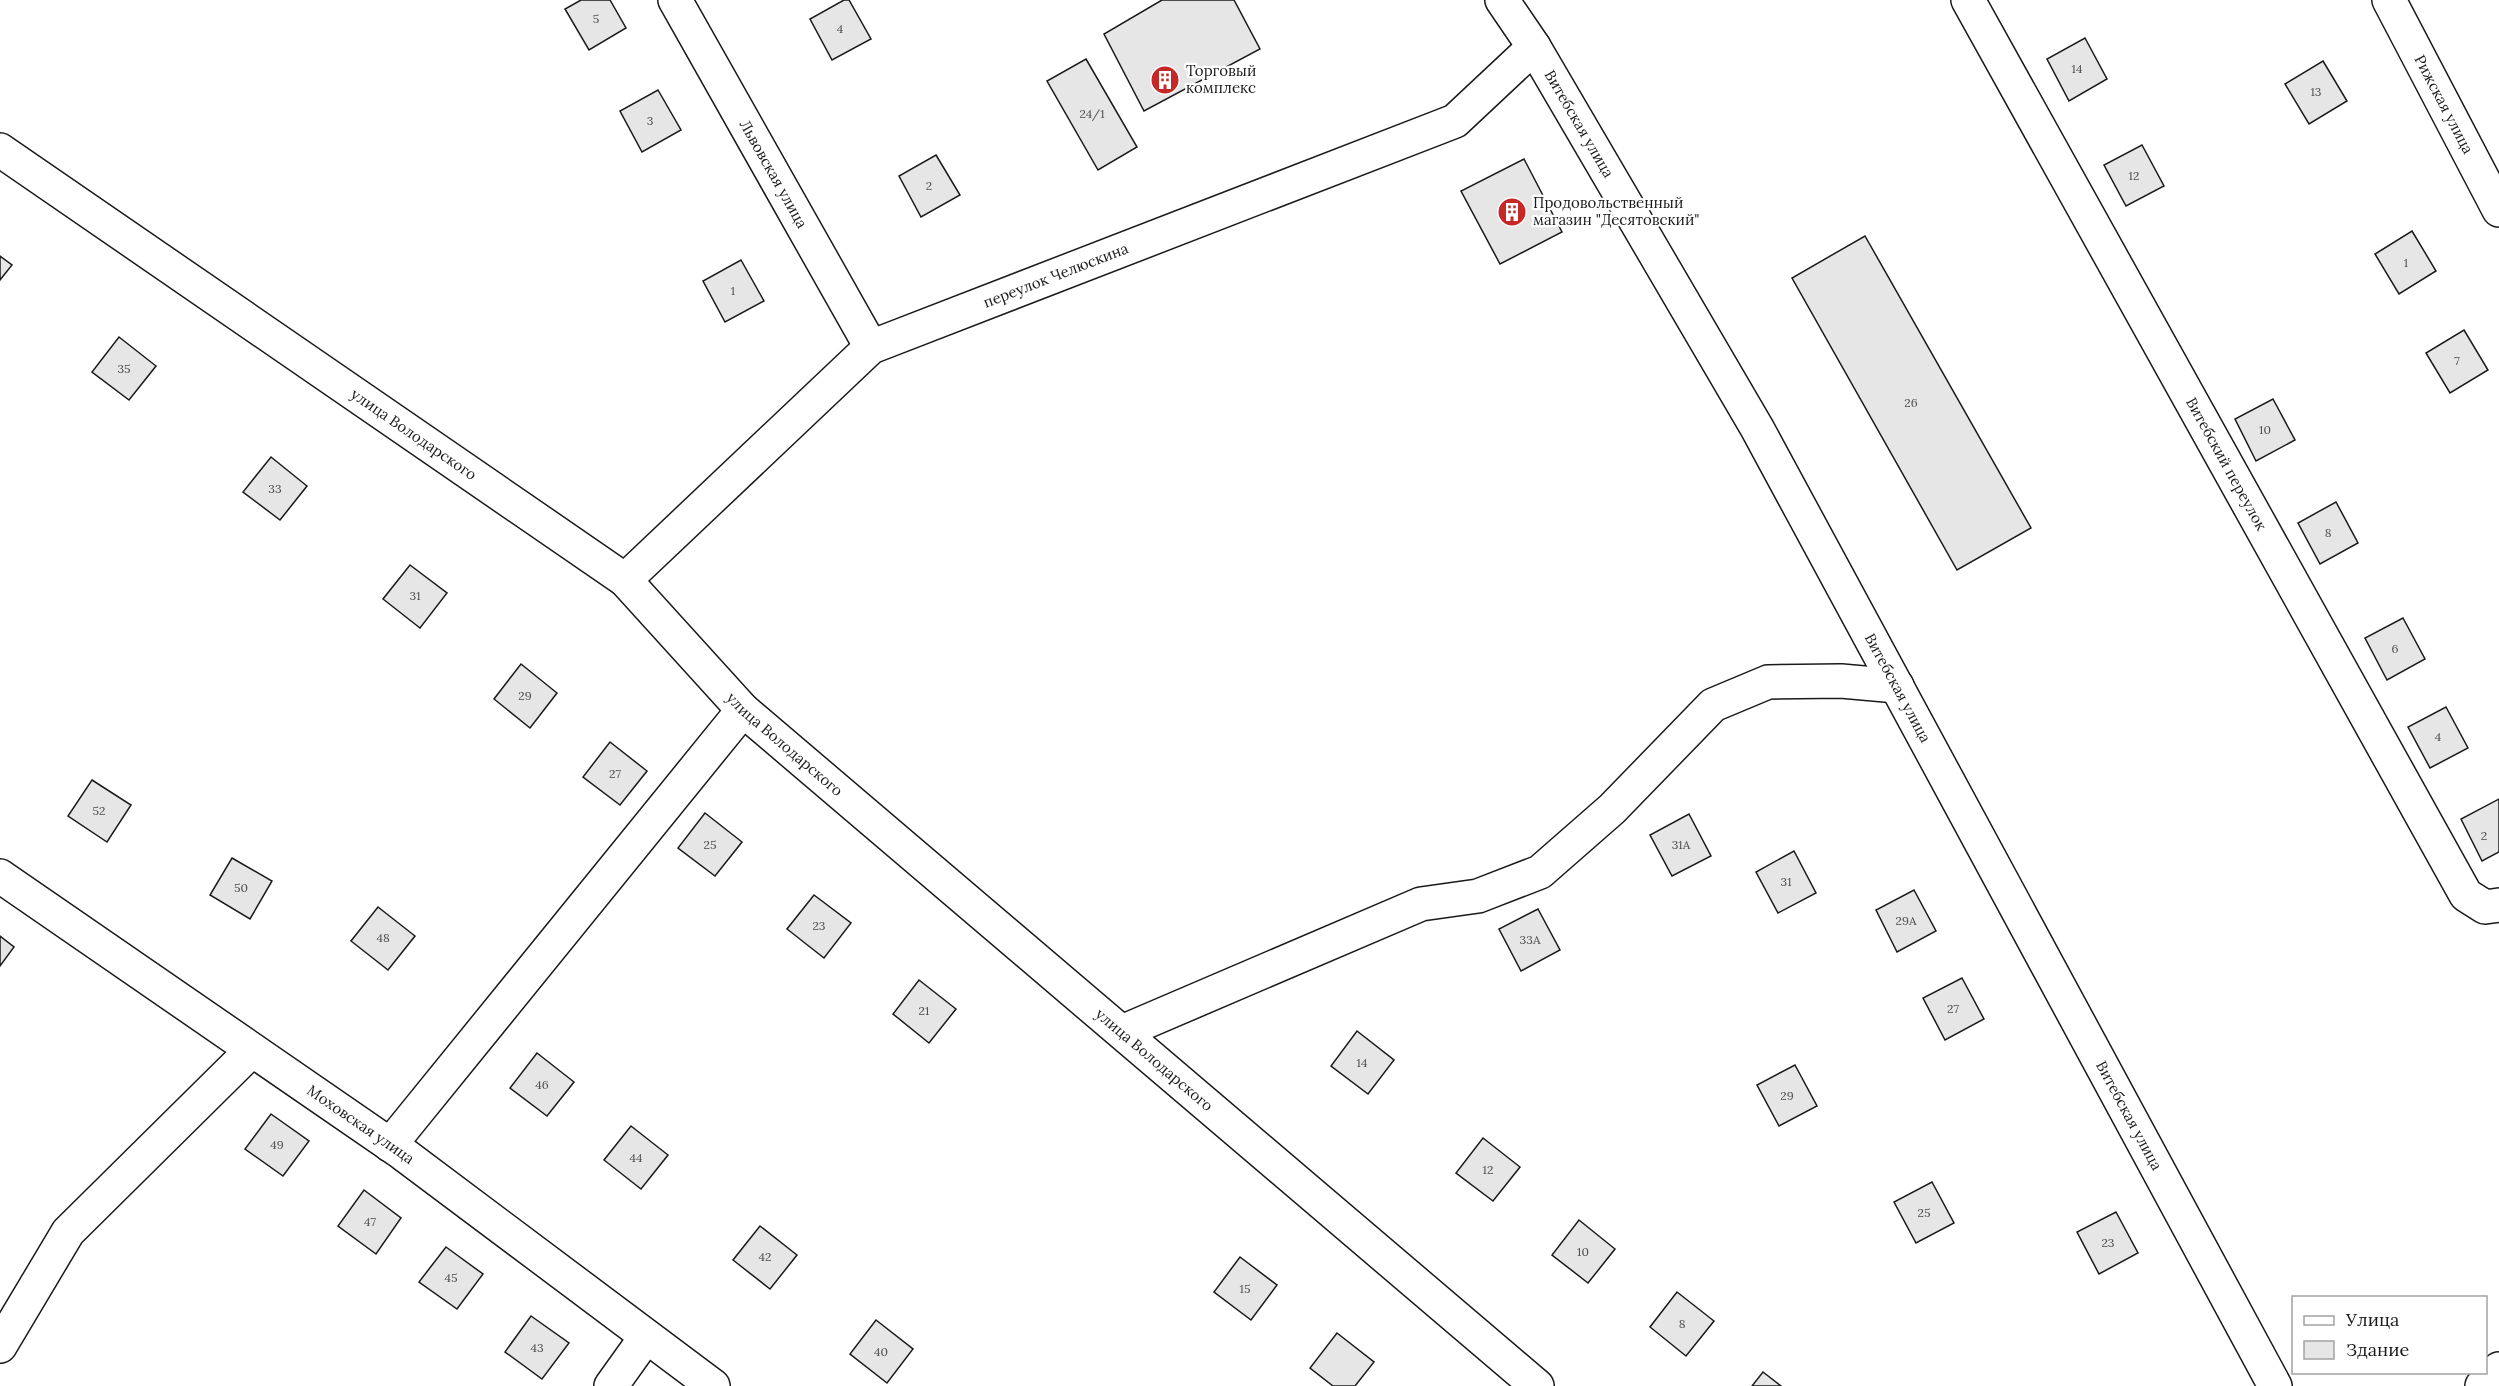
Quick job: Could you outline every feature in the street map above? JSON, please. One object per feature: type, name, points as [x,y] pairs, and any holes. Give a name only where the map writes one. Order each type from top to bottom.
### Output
[{"type":"street","name":"Львовская улица","points":[[675,0],[871,347]]},
{"type":"street","name":"Витебская улица","points":[[1502,0],[1534,47],[1758,428],[2275,1386]]},
{"type":"street","name":"Витебский переулок","points":[[1968,0],[2466,895],[2485,907],[2499,905]]},
{"type":"street","name":"Рижская улица","points":[[2390,0],[2499,210]]},
{"type":"street","name":"переулок Челюскина","points":[[626,580],[871,347],[1455,121],[1534,47]]},
{"type":"street","name":"улица Володарского","points":[[0,150],[626,580],[743,710],[1537,1386]]},
{"type":"street","points":[[1122,1032],[1421,904],[1478,896],[1540,872],[1612,809],[1713,705],[1768,682],[1841,681],[1897,686]]},
{"type":"street","points":[[390,1145],[743,710]]},
{"type":"street","name":"Моховская улица","points":[[0,876],[390,1145],[713,1386]]},
{"type":"street","points":[[0,1346],[68,1232],[252,1050]]},
{"type":"street","points":[[611,1386],[646,1337]]},
{"type":"street","points":[[2482,1386],[2499,1369]]},
{"type":"building","points":[[581,0],[610,0],[626,28],[589,50],[565,9]]},
{"type":"building","points":[[844,0],[849,0],[871,39],[832,60],[810,19]]},
{"type":"building","name":"Торговый комплекс","points":[[1162,0],[1234,0],[1260,49],[1144,111],[1104,34]]},
{"type":"building","points":[[2085,38],[2107,79],[2069,101],[2047,59]]},
{"type":"building","points":[[1086,59],[1137,147],[1098,170],[1047,81]]},
{"type":"building","points":[[2323,61],[2347,101],[2309,124],[2285,84]]},
{"type":"building","points":[[658,90],[681,130],[642,152],[620,111]]},
{"type":"building","points":[[2142,145],[2164,186],[2126,206],[2104,165]]},
{"type":"building","points":[[936,155],[960,195],[921,217],[899,176]]},
{"type":"building","name":"Продовольственный магазин \"Деcятовский\"","points":[[1524,159],[1562,232],[1500,264],[1461,191]]},
{"type":"building","points":[[2412,231],[2436,271],[2399,294],[2375,254]]},
{"type":"building","points":[[1865,236],[2031,528],[1957,570],[1792,278]]},
{"type":"building","points":[[0,256],[12,265],[0,280]]},
{"type":"building","points":[[741,260],[764,301],[725,322],[703,281]]},
{"type":"building","points":[[2464,330],[2488,370],[2450,393],[2426,353]]},
{"type":"building","points":[[119,337],[156,366],[129,400],[92,372]]},
{"type":"building","points":[[2273,399],[2295,440],[2256,461],[2235,419]]},
{"type":"building","points":[[271,457],[307,486],[280,520],[243,492]]},
{"type":"building","points":[[2336,502],[2358,543],[2320,564],[2298,523]]},
{"type":"building","points":[[410,565],[447,593],[420,628],[383,599]]},
{"type":"building","points":[[2403,618],[2425,659],[2387,680],[2365,638]]},
{"type":"building","points":[[521,664],[557,693],[530,728],[494,699]]},
{"type":"building","points":[[2446,707],[2468,748],[2430,768],[2408,727]]},
{"type":"building","points":[[610,742],[647,771],[620,805],[583,777]]},
{"type":"building","points":[[92,780],[131,805],[107,842],[68,816]]},
{"type":"building","points":[[2499,799],[2499,852],[2482,861],[2461,819]]},
{"type":"building","points":[[705,813],[742,842],[715,876],[678,848]]},
{"type":"building","points":[[1689,814],[1711,856],[1672,876],[1650,835]]},
{"type":"building","points":[[1794,851],[1816,893],[1778,913],[1756,872]]},
{"type":"building","points":[[232,858],[272,881],[250,919],[210,895]]},
{"type":"building","points":[[1914,890],[1936,931],[1897,952],[1876,910]]},
{"type":"building","points":[[814,895],[851,923],[824,958],[787,929]]},
{"type":"building","points":[[378,907],[415,936],[388,970],[351,941]]},
{"type":"building","points":[[1538,909],[1560,950],[1521,971],[1499,929]]},
{"type":"building","points":[[0,936],[14,947],[0,966]]},
{"type":"building","points":[[1962,978],[1984,1019],[1945,1040],[1923,998]]},
{"type":"building","points":[[919,980],[956,1009],[929,1043],[893,1014]]},
{"type":"building","points":[[1357,1031],[1394,1060],[1368,1094],[1331,1066]]},
{"type":"building","points":[[537,1053],[574,1082],[547,1116],[510,1088]]},
{"type":"building","points":[[1795,1065],[1817,1106],[1779,1126],[1757,1085]]},
{"type":"building","points":[[271,1114],[309,1141],[283,1176],[245,1149]]},
{"type":"building","points":[[631,1126],[668,1155],[641,1189],[604,1160]]},
{"type":"building","points":[[1483,1138],[1520,1167],[1493,1201],[1456,1173]]},
{"type":"building","points":[[1932,1182],[1954,1223],[1916,1243],[1894,1202]]},
{"type":"building","points":[[364,1190],[401,1218],[376,1254],[338,1226]]},
{"type":"building","points":[[2116,1212],[2138,1253],[2099,1274],[2077,1232]]},
{"type":"building","points":[[1579,1220],[1615,1249],[1588,1283],[1552,1255]]},
{"type":"building","points":[[760,1226],[797,1255],[770,1289],[733,1260]]},
{"type":"building","points":[[446,1247],[483,1274],[457,1309],[419,1282]]},
{"type":"building","points":[[1240,1257],[1277,1285],[1251,1320],[1214,1292]]},
{"type":"building","points":[[1677,1292],[1714,1321],[1686,1356],[1650,1327]]},
{"type":"building","points":[[531,1316],[569,1343],[542,1379],[505,1352]]},
{"type":"building","points":[[876,1320],[913,1349],[887,1383],[850,1354]]},
{"type":"building","points":[[1337,1333],[1374,1362],[1355,1386],[1333,1386],[1310,1368]]},
{"type":"building","points":[[1763,1372],[1781,1386],[1752,1386]]},
{"type":"place","name":"Торговый комплекс","points":[[1165,80]]},
{"type":"place","name":"Продовольственный магазин \"Деcятовский\"","points":[[1512,212]]}]
